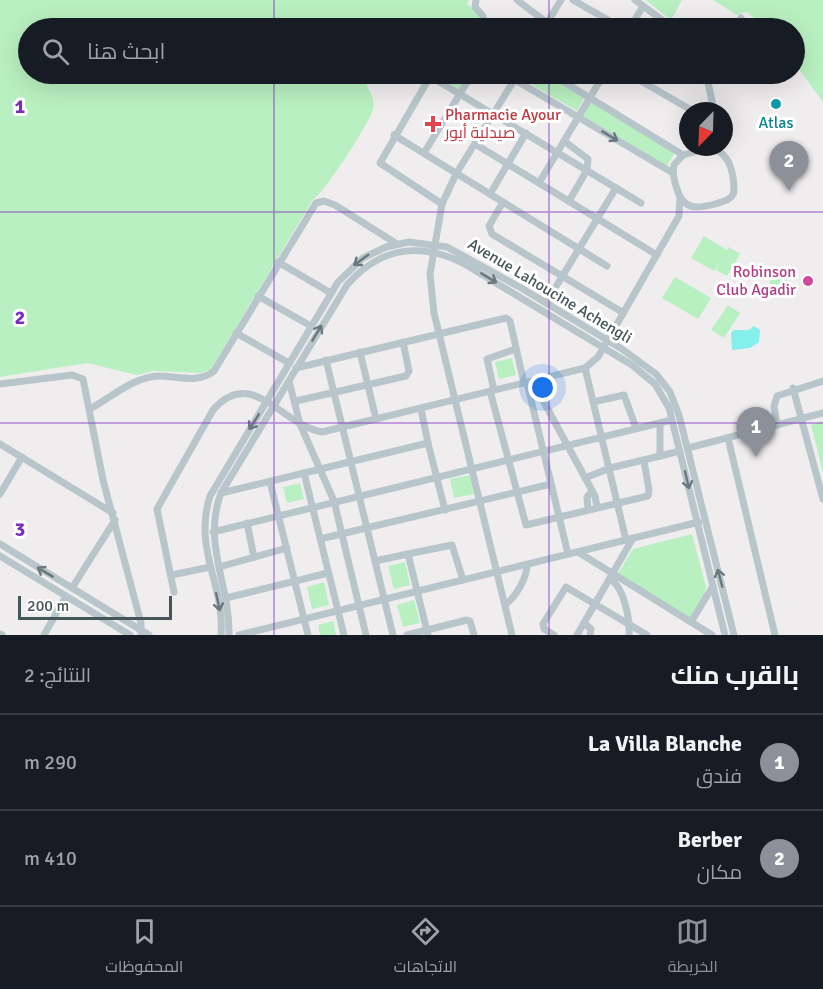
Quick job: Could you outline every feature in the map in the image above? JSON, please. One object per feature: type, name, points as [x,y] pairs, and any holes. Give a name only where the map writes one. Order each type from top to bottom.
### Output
[{"type":"street","points":[[476,0],[475,7],[483,18]]},
{"type":"street","points":[[517,0],[536,18]]},
{"type":"street","points":[[550,18],[561,0]]},
{"type":"street","points":[[573,0],[604,18]]},
{"type":"street","points":[[635,0],[659,18]]},
{"type":"street","points":[[636,18],[643,6]]},
{"type":"street","points":[[426,84],[380,160],[381,165],[442,204]]},
{"type":"street","points":[[441,84],[494,113],[640,203]]},
{"type":"street","points":[[424,153],[466,84]]},
{"type":"street","points":[[511,84],[456,174],[442,204],[430,285],[439,333],[512,635]]},
{"type":"street","points":[[528,84],[578,117],[673,173]]},
{"type":"street","points":[[567,84],[679,153]]},
{"type":"street","points":[[539,183],[598,84]]},
{"type":"street","points":[[652,84],[680,102]]},
{"type":"street","points":[[708,84],[712,102]]},
{"type":"street","points":[[490,194],[526,134]]},
{"type":"street","points":[[394,135],[607,266]]},
{"type":"street","points":[[564,141],[586,155],[588,170],[569,201]]},
{"type":"street","points":[[475,144],[657,255]]},
{"type":"street","points":[[174,592],[157,514],[158,506],[213,411],[223,399],[230,395],[247,393],[266,402],[300,424],[322,432],[585,368],[598,357],[679,216],[680,199],[673,173],[675,162],[682,156]]},
{"type":"street","points":[[724,156],[728,162]]},
{"type":"street","points":[[679,216],[733,196],[735,190],[727,156]]},
{"type":"street","points":[[546,303],[616,188]]},
{"type":"street","points":[[680,199],[687,206],[696,208]]},
{"type":"street","points":[[90,409],[148,377],[192,378],[210,374],[314,205],[320,201],[348,212],[397,244]]},
{"type":"street","points":[[503,202],[489,226],[490,232],[622,312]]},
{"type":"street","name":"Avenue Lahoucine Achengli","points":[[229,635],[226,598],[213,532],[221,493],[289,381],[293,365],[311,326],[348,270],[363,258],[397,244],[409,242],[456,251],[546,303],[604,343],[655,384],[669,408],[734,635]]},
{"type":"street","name":"Avenue Lahoucine Achengli","points":[[221,635],[221,616],[204,527],[210,495],[266,402],[347,285],[361,270],[376,260],[401,251],[434,248],[646,365],[663,380],[673,399],[688,448],[724,634]]},
{"type":"street","points":[[278,262],[331,293]]},
{"type":"street","points":[[258,296],[311,326]]},
{"type":"street","points":[[236,333],[293,365],[326,360],[506,318],[510,321],[516,349],[528,383],[568,554]]},
{"type":"street","points":[[296,402],[408,374],[403,342]]},
{"type":"street","points":[[516,349],[487,359],[507,459],[524,524],[644,498],[649,494],[644,461]]},
{"type":"street","points":[[360,352],[376,419]]},
{"type":"street","points":[[326,360],[393,635]]},
{"type":"street","points":[[577,635],[612,576],[629,539],[585,368]]},
{"type":"street","points":[[0,384],[77,375],[84,382],[100,470],[144,634]]},
{"type":"street","points":[[289,381],[300,424],[334,501],[357,606],[366,635]]},
{"type":"street","points":[[777,424],[775,400],[777,396],[793,388],[823,381]]},
{"type":"street","points":[[528,383],[568,445],[592,491],[597,507]]},
{"type":"street","points":[[793,388],[823,499]]},
{"type":"street","points":[[593,402],[624,395],[636,428]]},
{"type":"street","points":[[421,409],[445,510]]},
{"type":"street","points":[[688,448],[823,413]]},
{"type":"street","points":[[213,532],[672,420]]},
{"type":"street","points":[[660,423],[660,456]]},
{"type":"street","points":[[728,438],[775,635]]},
{"type":"street","points":[[221,493],[428,443]]},
{"type":"street","points":[[0,444],[114,516]]},
{"type":"street","points":[[585,478],[610,468],[680,451]]},
{"type":"street","points":[[0,494],[22,457]]},
{"type":"street","points":[[304,473],[344,635]]},
{"type":"street","points":[[270,482],[308,635]]},
{"type":"street","points":[[320,539],[550,484]]},
{"type":"street","points":[[588,510],[587,497],[592,491]]},
{"type":"street","points":[[72,588],[114,516]]},
{"type":"street","points":[[239,635],[271,631],[357,606],[701,522]]},
{"type":"street","points":[[246,523],[254,557]]},
{"type":"street","points":[[0,544],[144,634]]},
{"type":"street","points":[[375,561],[452,545],[464,580]]},
{"type":"street","points":[[219,567],[287,548]]},
{"type":"street","points":[[578,552],[612,576],[712,635]]},
{"type":"street","points":[[408,554],[428,632]]},
{"type":"street","points":[[0,556],[130,635]]},
{"type":"street","points":[[506,603],[512,598],[525,575],[527,565]]},
{"type":"street","points":[[171,575],[210,567]]},
{"type":"street","points":[[226,598],[328,573]]},
{"type":"street","points":[[612,576],[617,584],[629,624],[629,635]]},
{"type":"street","points":[[691,622],[713,586]]},
{"type":"street","points":[[554,635],[544,629],[543,624],[564,588],[596,603],[647,635]]},
{"type":"street","points":[[44,635],[66,596]]},
{"type":"street","points":[[407,635],[428,632],[469,620],[474,635]]},
{"type":"street","points":[[584,623],[591,629],[590,635]]},
{"type":"green space","points":[[0,0],[469,0],[467,4],[480,18],[18,18],[18,84],[366,84],[373,107],[354,145],[326,186],[312,201],[211,369],[201,373],[154,371],[137,375],[87,363],[0,377]]},
{"type":"green space","points":[[646,0],[682,0],[672,18],[668,18]]},
{"type":"green space","points":[[713,0],[823,0],[823,102],[805,78],[805,18],[754,18],[747,12],[737,15]]},
{"type":"green space","points":[[451,84],[462,84],[459,89]]},
{"type":"green space","points":[[531,84],[561,84],[584,98],[577,111]]},
{"type":"green space","points":[[590,101],[675,152],[667,166],[582,115]]},
{"type":"green space","points":[[704,236],[727,250],[729,247],[740,254],[727,276],[716,270],[720,263],[714,271],[691,258]]},
{"type":"green space","points":[[779,274],[785,277],[788,283],[785,289],[779,292],[773,289],[770,283],[773,277]]},
{"type":"green space","points":[[675,277],[711,298],[698,319],[662,298]]},
{"type":"green space","points":[[728,305],[740,313],[724,338],[711,330]]},
{"type":"green space","points":[[512,358],[516,375],[499,379],[495,362]]},
{"type":"green space","points":[[823,421],[823,472],[811,425]]},
{"type":"green space","points":[[470,475],[474,494],[454,498],[450,479]]},
{"type":"green space","points":[[300,483],[304,499],[287,503],[283,487]]},
{"type":"green space","points":[[692,534],[706,587],[703,599],[690,618],[617,575],[633,549]]},
{"type":"green space","points":[[405,562],[410,585],[394,589],[388,566]]},
{"type":"green space","points":[[324,582],[329,605],[312,609],[307,587]]},
{"type":"green space","points":[[414,600],[420,623],[403,627],[397,605]]},
{"type":"green space","points":[[333,621],[336,635],[320,635],[318,625]]},
{"type":"water","points":[[754,326],[760,330],[759,342],[750,348],[732,350],[733,330],[749,330]]},
{"type":"place","name":"Atlas","points":[[776,104]]},
{"type":"place","name":"Pharmacie Ayour صيدلية أيور","points":[[433,124]]},
{"type":"place","name":"Berber","points":[[789,191]]},
{"type":"place","name":"Robinson Club Agadir","points":[[808,281]]},
{"type":"place","name":"La Villa Blanche","points":[[756,457]]}]
